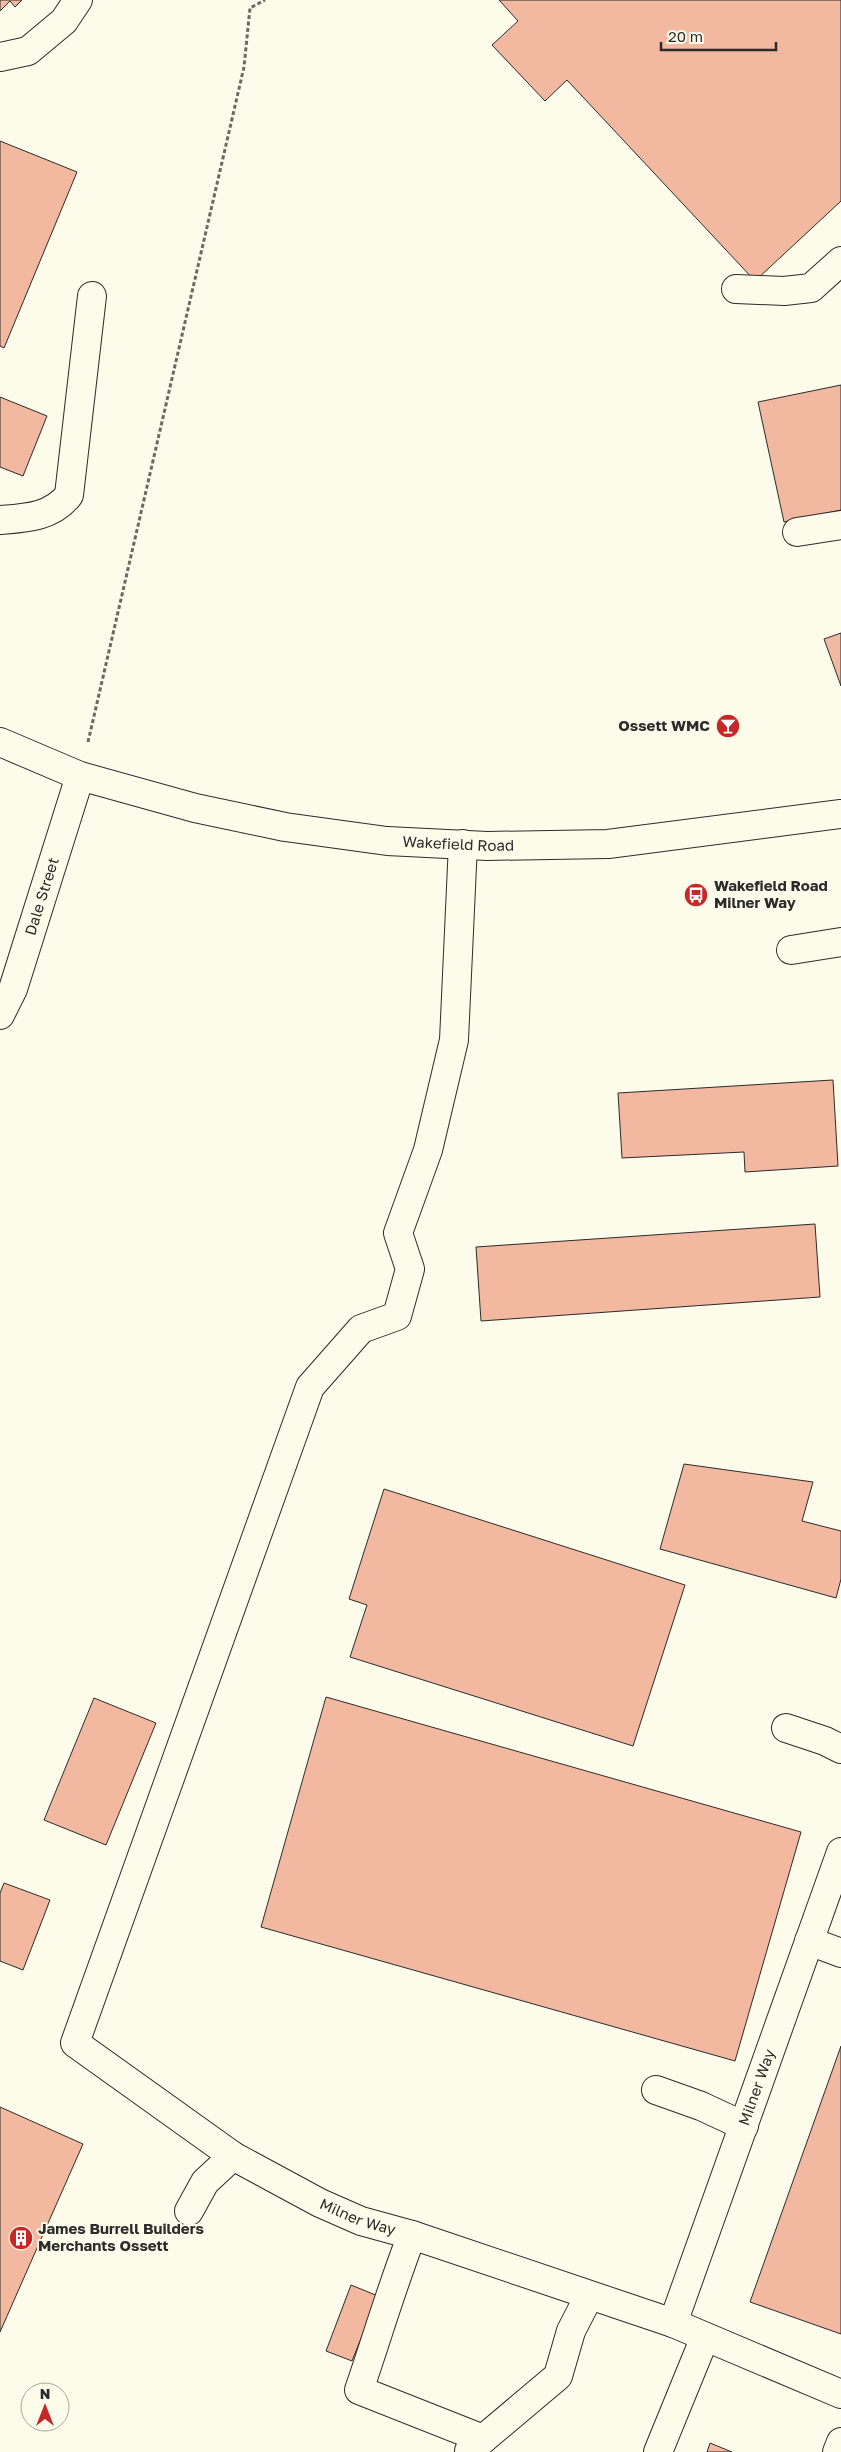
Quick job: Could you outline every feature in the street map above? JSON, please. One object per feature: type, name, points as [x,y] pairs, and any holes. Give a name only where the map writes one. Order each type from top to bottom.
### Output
[{"type":"street","points":[[0,57],[28,51],[64,21],[78,0]]},
{"type":"street","points":[[736,290],[784,291],[811,288],[841,262]]},
{"type":"street","points":[[0,520],[46,513],[62,503],[69,495],[92,296]]},
{"type":"street","points":[[797,532],[841,525]]},
{"type":"street","name":"Wakefield Road","points":[[0,742],[80,776],[195,808],[285,827],[387,841],[463,844],[608,844],[840,819]]},
{"type":"street","name":"Dale Street","points":[[0,1015],[6,986],[80,776]]},
{"type":"street","name":"Milner Way","points":[[463,844],[454,1040],[428,1150],[398,1233],[410,1269],[396,1316],[361,1329],[310,1387],[75,2043],[233,2156],[281,2183],[337,2210],[362,2221],[412,2235],[589,2296],[673,2322],[841,2394]]},
{"type":"street","points":[[791,950],[841,942]]},
{"type":"street","points":[[786,1728],[825,1741],[841,1749]]},
{"type":"street","name":"Milner Way","points":[[673,2322],[841,1852]]},
{"type":"street","points":[[809,1941],[841,1953]]},
{"type":"street","points":[[656,2090],[701,2106],[744,2126]]},
{"type":"street","points":[[189,2211],[205,2182],[233,2156]]},
{"type":"street","points":[[412,2235],[394,2280],[386,2316],[359,2390],[475,2446],[558,2376],[571,2332],[589,2296]]},
{"type":"street","points":[[658,2452],[705,2337]]},
{"type":"street","points":[[837,2452],[841,2442]]},
{"type":"path","points":[[80,776],[244,67],[250,8],[266,0]]},
{"type":"building","points":[[0,0],[22,0],[15,7],[10,1],[0,11]]},
{"type":"building","points":[[499,0],[841,0],[841,201],[755,281],[567,80],[545,101],[492,45],[518,21]]},
{"type":"building","points":[[0,141],[77,172],[4,348],[0,346]]},
{"type":"building","points":[[841,385],[841,510],[784,522],[758,402]]},
{"type":"building","points":[[0,397],[47,416],[23,476],[0,467]]},
{"type":"building","points":[[841,633],[841,686],[824,639]]},
{"type":"building","points":[[833,1080],[838,1166],[745,1172],[744,1152],[622,1158],[618,1093]]},
{"type":"building","points":[[815,1224],[820,1297],[481,1321],[476,1247]]},
{"type":"building","points":[[684,1464],[813,1482],[802,1521],[841,1531],[841,1579],[836,1598],[660,1549]]},
{"type":"building","points":[[384,1489],[685,1585],[633,1746],[350,1657],[367,1605],[349,1599]]},
{"type":"building","points":[[326,1697],[801,1832],[735,2061],[261,1927]]},
{"type":"building","points":[[94,1698],[156,1723],[106,1845],[44,1820]]},
{"type":"building","points":[[4,1883],[50,1900],[23,1970],[0,1961],[0,1893]]},
{"type":"building","points":[[841,2046],[841,2334],[750,2302]]},
{"type":"building","name":"James Burrell Builders Merchants Ossett","points":[[0,2107],[83,2144],[0,2332]]},
{"type":"building","points":[[351,2285],[378,2296],[352,2361],[326,2351]]},
{"type":"building","points":[[710,2443],[732,2452],[707,2452]]},
{"type":"place","name":"Ossett WMC","points":[[728,726]]},
{"type":"place","name":"Wakefield Road Milner Way","points":[[696,895]]},
{"type":"place","name":"James Burrell Builders Merchants Ossett","points":[[21,2238]]}]
